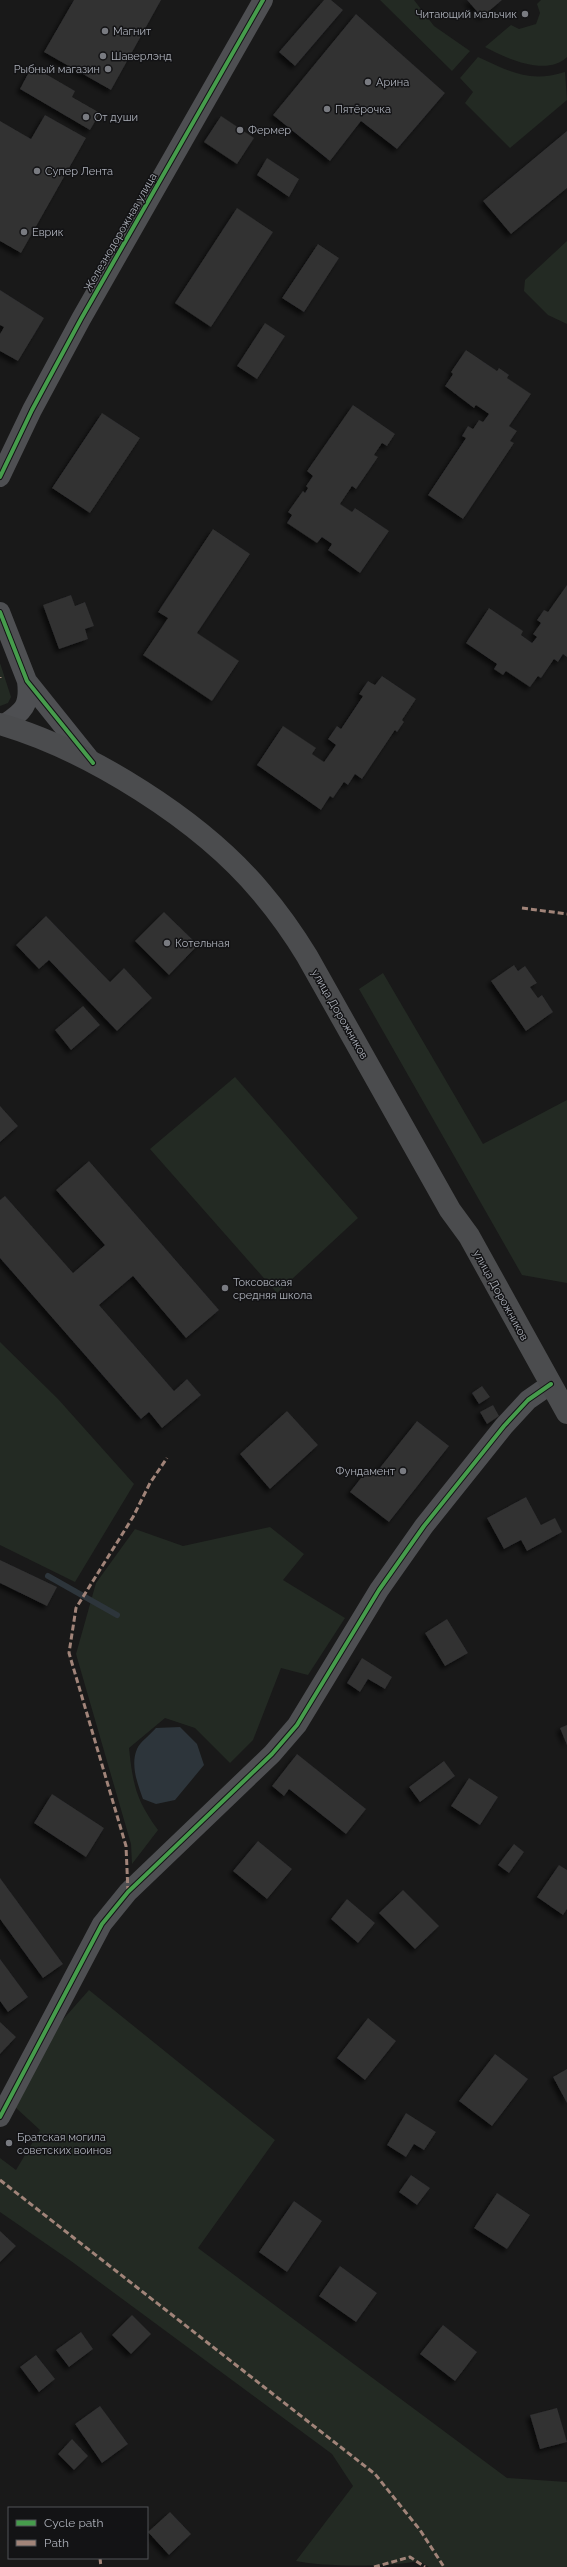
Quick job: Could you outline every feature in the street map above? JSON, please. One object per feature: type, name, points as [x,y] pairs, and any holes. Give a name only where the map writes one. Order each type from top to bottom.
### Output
[{"type":"main road","name":"улица Дорожников","points":[[2,725],[52,743],[93,763],[184,821],[225,856],[260,890],[289,927],[334,1002],[450,1210],[469,1236],[567,1413]]},
{"type":"street","name":"Железнодорожная улица","points":[[0,477],[60,357],[263,0]]},
{"type":"street","points":[[0,612],[27,681],[29,697],[24,708],[2,725]]},
{"type":"street","points":[[27,681],[93,763]]},
{"type":"street","points":[[0,2117],[102,1924],[128,1892],[272,1754],[297,1725],[379,1590],[424,1526],[504,1426],[528,1400],[551,1384]]},
{"type":"shaded area","points":[[380,0],[414,0],[434,26],[470,51],[452,71]]},
{"type":"shaded area","points":[[541,0],[567,0],[567,57],[559,63],[538,66],[514,60],[485,47],[511,25],[519,29],[536,24],[540,13],[537,4]]},
{"type":"shaded area","points":[[478,57],[500,67],[530,76],[552,75],[565,72],[567,100],[510,148],[465,103],[473,92],[460,78]]},
{"type":"shaded area","points":[[567,241],[567,324],[548,315],[524,291],[525,280]]},
{"type":"shaded area","points":[[0,663],[11,697],[8,703],[0,706]]},
{"type":"shaded area","points":[[383,973],[483,1144],[567,1100],[567,1283],[522,1275],[359,989]]},
{"type":"shaded area","points":[[235,1077],[358,1218],[277,1293],[150,1149]]},
{"type":"shaded area","points":[[0,1342],[58,1399],[134,1484],[75,1582],[0,1545]]},
{"type":"shaded area","points":[[270,1527],[304,1554],[283,1580],[345,1618],[308,1675],[281,1668],[253,1740],[230,1763],[195,1728],[165,1718],[129,1748],[134,1782],[140,1801],[158,1830],[132,1864],[131,1844],[76,1654],[96,1583],[135,1529],[183,1546]]},
{"type":"shaded area","points":[[180,1727],[197,1744],[204,1765],[175,1800],[156,1804],[143,1799],[137,1781],[134,1762],[138,1746],[156,1728]]},
{"type":"shaded area","points":[[89,1990],[275,2140],[198,2248],[507,2478],[567,2482],[567,2567],[429,2567],[419,2561],[374,2565],[339,2565],[296,2561],[353,2486],[332,2454],[71,2261],[0,2212],[0,2158],[16,2170],[40,2130],[15,2107],[52,2032]]},
{"type":"building","points":[[74,0],[161,0],[111,90],[44,52]]},
{"type":"building","points":[[324,0],[331,0],[343,10],[295,66],[279,52]]},
{"type":"building","points":[[467,0],[502,0],[482,17]]},
{"type":"building","points":[[356,14],[445,93],[397,149],[361,121],[330,161],[273,115]]},
{"type":"building","points":[[32,66],[75,91],[72,97],[100,113],[90,130],[20,89]]},
{"type":"building","points":[[45,115],[86,138],[21,253],[0,241],[0,121],[31,139]]},
{"type":"building","points":[[221,116],[254,138],[237,164],[204,142]]},
{"type":"building","points":[[567,131],[567,188],[511,234],[483,201]]},
{"type":"building","points":[[267,158],[299,179],[289,197],[257,175]]},
{"type":"building","points":[[237,208],[273,232],[211,327],[175,303]]},
{"type":"building","points":[[318,244],[339,258],[304,312],[282,298]]},
{"type":"building","points":[[0,290],[44,318],[18,361],[0,351],[0,334],[4,327],[0,325]]},
{"type":"building","points":[[265,323],[285,336],[257,379],[237,366]]},
{"type":"building","points":[[466,350],[497,371],[499,368],[509,375],[507,378],[531,394],[509,426],[517,431],[510,441],[514,443],[463,519],[428,495],[466,438],[462,436],[468,426],[473,429],[479,420],[483,422],[489,414],[476,405],[474,408],[445,386],[453,374],[451,372]]},
{"type":"building","points":[[353,405],[395,434],[387,446],[382,443],[374,455],[378,457],[356,489],[352,486],[340,504],[352,512],[355,508],[389,531],[360,573],[328,550],[332,544],[322,537],[317,543],[287,523],[292,515],[288,512],[303,491],[305,493],[308,488],[306,486],[313,476],[307,471]]},
{"type":"building","points":[[102,413],[140,438],[90,513],[52,488]]},
{"type":"building","points":[[213,529],[250,554],[197,633],[239,661],[212,701],[143,655],[168,618],[158,612]]},
{"type":"building","points":[[567,585],[567,657],[563,654],[558,662],[554,659],[541,678],[538,676],[530,687],[506,671],[503,675],[494,669],[497,664],[466,643],[489,608],[523,631],[521,635],[532,643],[537,637],[533,634],[541,623],[537,620],[544,610],[548,612]]},
{"type":"building","points":[[71,595],[75,606],[85,602],[94,626],[85,629],[88,639],[59,649],[43,605]]},
{"type":"building","points":[[382,676],[416,699],[402,720],[404,722],[397,732],[395,730],[362,779],[355,774],[348,785],[344,782],[333,798],[330,796],[321,810],[257,765],[283,726],[316,748],[312,754],[324,762],[336,745],[328,739],[337,726],[341,729],[363,696],[359,694],[368,681],[375,685]]},
{"type":"building","name":"Котельная","points":[[164,912],[198,945],[169,975],[135,941]]},
{"type":"building","points":[[46,916],[110,982],[124,968],[152,998],[117,1031],[49,960],[39,969],[16,945]]},
{"type":"building","points":[[514,965],[518,971],[525,966],[537,983],[530,987],[538,998],[542,995],[553,1012],[526,1031],[491,981]]},
{"type":"building","points":[[83,1006],[100,1025],[71,1050],[55,1030]]},
{"type":"building","points":[[0,1106],[18,1126],[0,1142]]},
{"type":"building","points":[[89,1161],[219,1310],[186,1338],[133,1276],[99,1305],[174,1391],[187,1379],[201,1395],[162,1428],[149,1412],[141,1419],[0,1258],[0,1200],[5,1196],[73,1273],[105,1245],[56,1190]]},
{"type":"building","points":[[482,1386],[490,1397],[479,1404],[472,1393]]},
{"type":"building","points":[[493,1405],[499,1416],[487,1424],[480,1412]]},
{"type":"building","points":[[287,1411],[318,1445],[270,1489],[240,1454]]},
{"type":"building","name":"Фундамент","points":[[417,1421],[449,1446],[389,1522],[350,1492],[368,1469],[375,1474]]},
{"type":"building","points":[[526,1497],[541,1525],[555,1518],[562,1532],[527,1551],[521,1540],[504,1549],[487,1518]]},
{"type":"building","points":[[0,1560],[57,1587],[47,1606],[0,1583]]},
{"type":"building","points":[[447,1619],[468,1653],[445,1666],[425,1633]]},
{"type":"building","points":[[362,1658],[392,1677],[385,1689],[368,1679],[360,1692],[347,1683]]},
{"type":"building","points":[[567,1725],[567,1745],[560,1728]]},
{"type":"building","points":[[297,1754],[366,1809],[346,1834],[289,1789],[284,1796],[272,1786]]},
{"type":"building","points":[[444,1761],[455,1776],[420,1802],[409,1787]]},
{"type":"building","points":[[469,1778],[498,1797],[480,1825],[451,1806]]},
{"type":"building","points":[[52,1794],[104,1828],[86,1857],[34,1823]]},
{"type":"building","points":[[258,1841],[292,1869],[267,1899],[233,1871]]},
{"type":"building","points":[[514,1844],[524,1852],[509,1873],[498,1865]]},
{"type":"building","points":[[559,1865],[567,1870],[567,1909],[563,1915],[537,1897]]},
{"type":"building","points":[[0,1878],[63,1964],[43,1978],[0,1919]]},
{"type":"building","points":[[403,1890],[439,1926],[415,1949],[379,1913]]},
{"type":"building","points":[[347,1899],[375,1923],[358,1943],[331,1919]]},
{"type":"building","points":[[0,1959],[28,1997],[8,2012],[0,2001]]},
{"type":"building","points":[[368,2018],[396,2041],[365,2080],[337,2058]]},
{"type":"building","points":[[0,2022],[16,2037],[0,2054]]},
{"type":"building","points":[[495,2054],[528,2079],[492,2126],[459,2101]]},
{"type":"building","points":[[567,2069],[567,2103],[553,2077]]},
{"type":"building","points":[[406,2113],[436,2132],[424,2150],[414,2144],[406,2157],[387,2145]]},
{"type":"building","points":[[411,2175],[430,2188],[417,2205],[399,2192]]},
{"type":"building","points":[[497,2193],[530,2215],[507,2249],[474,2228]]},
{"type":"building","points":[[294,2201],[322,2221],[287,2272],[259,2252]]},
{"type":"building","points":[[0,2231],[16,2246],[0,2262]]},
{"type":"building","points":[[340,2266],[377,2293],[356,2322],[319,2296]]},
{"type":"building","points":[[132,2315],[151,2334],[131,2354],[112,2335]]},
{"type":"building","points":[[443,2325],[477,2352],[455,2381],[420,2354]]},
{"type":"building","points":[[81,2332],[93,2349],[69,2367],[56,2350]]},
{"type":"building","points":[[36,2355],[55,2379],[39,2392],[20,2367]]},
{"type":"building","points":[[100,2406],[128,2444],[102,2463],[75,2424]]},
{"type":"building","points":[[557,2408],[567,2442],[540,2449],[530,2415]]},
{"type":"building","points":[[72,2439],[88,2456],[74,2470],[58,2454]]},
{"type":"building","points":[[170,2512],[191,2534],[169,2555],[148,2532]]},
{"type":"waterway","points":[[48,1576],[117,1615]]},
{"type":"marked path","points":[[522,908],[567,914]]},
{"type":"marked path","points":[[128,1892],[126,1846],[69,1653],[76,1608],[133,1517],[150,1483],[167,1458]]},
{"type":"marked path","points":[[0,2180],[375,2474],[420,2530],[444,2567]]},
{"type":"marked path","points":[[374,2567],[410,2557],[425,2567]]},
{"type":"marked path","points":[[100,2559],[101,2567]]},
{"type":"cycle path","points":[[0,477],[32,410],[81,319],[263,0]]},
{"type":"cycle path","points":[[0,612],[27,681],[93,763]]},
{"type":"cycle path","points":[[0,2117],[102,1924],[128,1892],[272,1754],[297,1725],[379,1590],[424,1526],[504,1426],[528,1400],[551,1384]]},
{"type":"place","name":"Читающий мальчик","points":[[525,14]]},
{"type":"place","name":"Магнит","points":[[105,31]]},
{"type":"place","name":"Шаверлэнд","points":[[103,56]]},
{"type":"place","name":"Рыбный магазин","points":[[108,69]]},
{"type":"place","name":"Арина","points":[[368,82]]},
{"type":"place","name":"Пятёрочка","points":[[327,109]]},
{"type":"place","name":"От души","points":[[86,117]]},
{"type":"place","name":"Фермер","points":[[240,130]]},
{"type":"place","name":"Супер Лента","points":[[37,171]]},
{"type":"place","name":"Еврик","points":[[24,232]]},
{"type":"place","name":"Котельная","points":[[167,943]]},
{"type":"place","name":"Токсовская средняя школа","points":[[225,1288]]},
{"type":"place","name":"Фундамент","points":[[403,1471]]},
{"type":"place","name":"Братская могила советских воинов","points":[[9,2143]]}]
